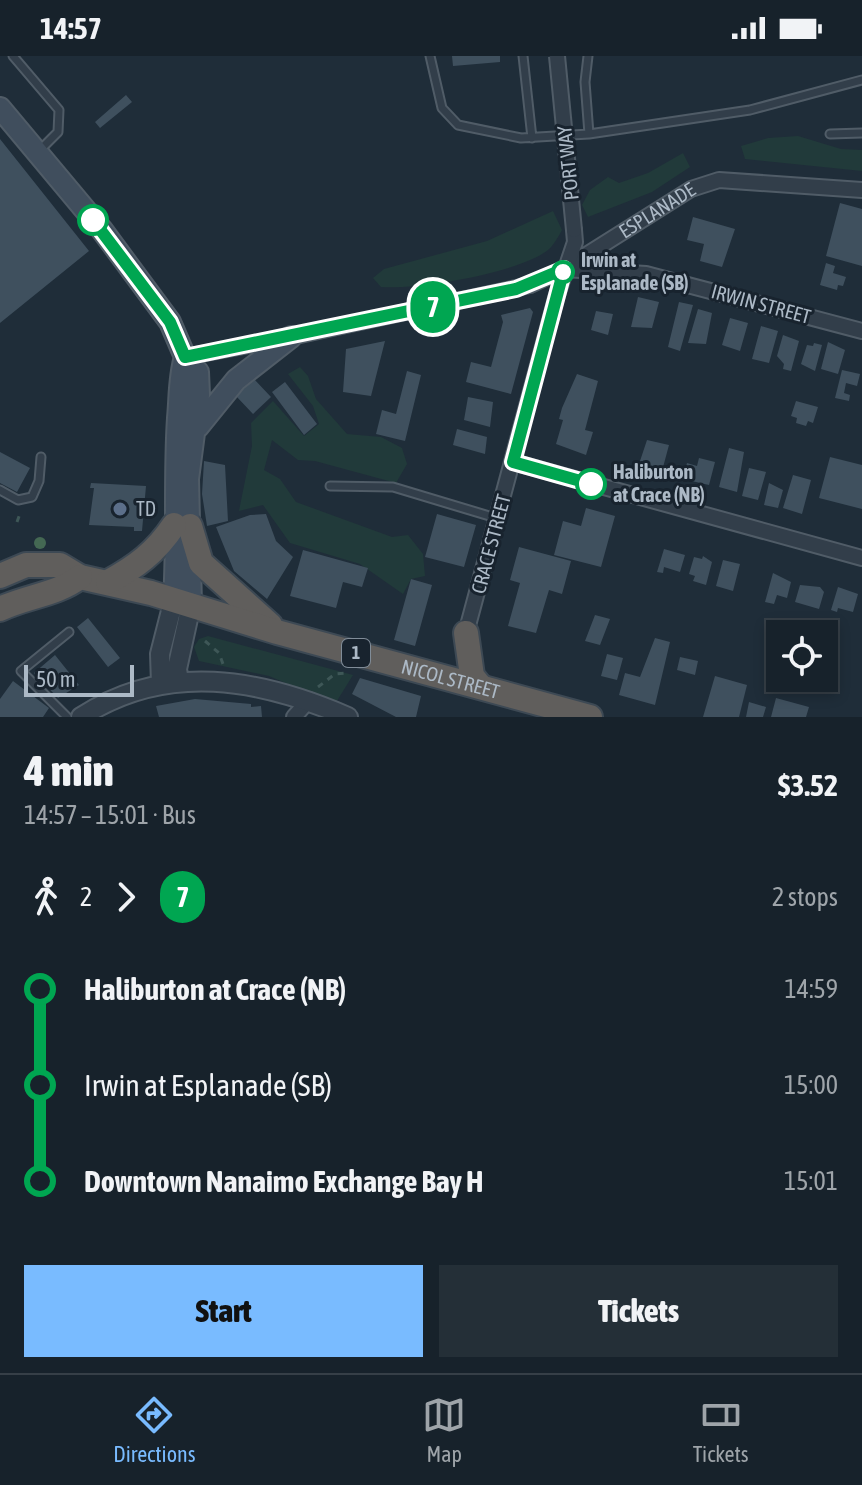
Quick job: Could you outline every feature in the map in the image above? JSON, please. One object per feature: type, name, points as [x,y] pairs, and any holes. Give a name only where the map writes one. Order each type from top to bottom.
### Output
[{"type":"highway","points":[[108,582],[137,566],[182,526],[201,563],[277,632]]},
{"type":"highway","name":"1","points":[[2,570],[26,565],[68,567],[80,577],[183,602]]},
{"type":"highway","points":[[0,609],[22,598],[63,590],[80,577]]},
{"type":"highway","name":"NICOL STREET","points":[[183,602],[277,632],[590,717]]},
{"type":"highway","points":[[434,674],[445,669],[466,633]]},
{"type":"highway","points":[[466,633],[472,676],[480,686]]},
{"type":"main road","points":[[0,108],[102,230],[170,322],[185,357],[198,372],[196,431],[182,526]]},
{"type":"main road","points":[[196,431],[236,380],[291,337]]},
{"type":"main road","points":[[183,602],[180,374],[185,357]]},
{"type":"street","name":"PORT WAY","points":[[557,56],[575,242],[564,269]]},
{"type":"street","name":"ESPLANADE","points":[[185,357],[516,289],[564,269],[691,189],[719,180],[862,190]]},
{"type":"street","name":"IRWIN STREET","points":[[564,269],[646,274],[862,331]]},
{"type":"street","name":"CRACE STREET","points":[[466,633],[564,269]]},
{"type":"street","points":[[513,462],[862,558]]},
{"type":"street","points":[[170,683],[177,669],[183,602]]},
{"type":"street","points":[[81,717],[129,692],[170,683],[232,681],[312,695],[348,717]]},
{"type":"street","points":[[294,717],[312,695]]},
{"type":"lane","points":[[13,56],[59,110],[58,132],[37,153]]},
{"type":"lane","points":[[430,56],[442,108],[458,125],[532,138],[589,134],[750,110],[862,80]]},
{"type":"lane","points":[[523,56],[532,138]]},
{"type":"lane","points":[[588,56],[585,82],[589,134]]},
{"type":"lane","points":[[830,134],[862,133]]},
{"type":"lane","points":[[0,490],[18,500],[32,497],[39,481],[41,457]]},
{"type":"lane","points":[[330,486],[393,487],[498,518]]},
{"type":"lane","points":[[67,717],[21,671],[69,632]]},
{"type":"path","points":[[17,522],[22,507]]},
{"type":"path","points":[[205,641],[219,653],[223,664]]},
{"type":"path","points":[[312,695],[335,674],[348,673]]},
{"type":"green space","points":[[798,136],[841,149],[862,150],[862,171],[745,159],[741,146],[768,138]]},
{"type":"green space","points":[[683,153],[690,167],[652,192],[588,217],[582,205],[590,190],[608,177],[619,183],[648,173]]},
{"type":"green space","points":[[553,211],[562,230],[554,243],[548,250],[515,266],[418,286],[381,287],[373,278],[384,269],[487,241]]},
{"type":"green space","points":[[300,367],[308,376],[316,399],[347,434],[381,437],[402,448],[407,464],[396,483],[315,461],[298,460],[272,440],[264,470],[280,479],[296,502],[392,537],[408,535],[423,554],[425,576],[411,579],[403,594],[360,564],[290,543],[263,505],[239,511],[252,446],[251,423],[273,401],[304,436],[319,424],[313,406],[288,374]]},
{"type":"green space","points":[[208,636],[353,675],[335,704],[269,676],[199,661],[194,647],[199,639]]},
{"type":"building","points":[[452,56],[500,56],[500,62],[453,66]]},
{"type":"building","points":[[126,95],[132,102],[100,128],[95,122]]},
{"type":"building","points":[[0,139],[89,251],[0,323]]},
{"type":"building","points":[[840,203],[862,209],[862,266],[826,256]]},
{"type":"building","points":[[693,217],[735,229],[722,267],[700,261],[704,244],[687,240]]},
{"type":"building","points":[[826,263],[835,266],[833,273],[846,277],[843,286],[838,285],[837,290],[820,285]]},
{"type":"building","points":[[638,297],[659,302],[652,328],[631,327]]},
{"type":"building","points":[[679,302],[693,305],[680,351],[668,347]]},
{"type":"building","points":[[530,308],[533,312],[511,394],[466,382],[471,362],[491,367],[503,322],[501,315]]},
{"type":"building","points":[[698,309],[712,313],[706,344],[688,343]]},
{"type":"building","points":[[596,311],[613,314],[608,335],[591,330]]},
{"type":"building","points":[[730,318],[748,323],[740,351],[722,345]]},
{"type":"building","points":[[761,326],[778,331],[769,363],[752,359]]},
{"type":"building","points":[[783,335],[799,341],[791,371],[783,369],[784,364],[777,356]]},
{"type":"building","points":[[385,341],[371,396],[343,392],[346,349]]},
{"type":"building","points":[[828,342],[845,350],[838,374],[821,369]]},
{"type":"building","points":[[814,343],[822,345],[815,371],[801,364],[807,345],[813,346]]},
{"type":"building","points":[[842,370],[860,374],[857,386],[846,383],[844,393],[850,395],[849,401],[835,398]]},
{"type":"building","points":[[407,371],[421,375],[405,441],[376,434],[382,410],[396,414]]},
{"type":"building","points":[[577,374],[598,381],[585,430],[593,432],[586,455],[556,444],[563,420],[559,419],[562,408]]},
{"type":"building","points":[[254,379],[271,397],[253,414],[236,396]]},
{"type":"building","points":[[285,382],[317,424],[304,435],[272,392]]},
{"type":"building","points":[[468,397],[493,402],[490,427],[464,420]]},
{"type":"building","points":[[796,401],[818,407],[813,423],[808,421],[806,426],[796,423],[797,418],[791,416]]},
{"type":"building","points":[[457,429],[487,437],[485,454],[453,445]]},
{"type":"building","points":[[647,440],[669,445],[662,471],[648,465],[646,470],[638,467]]},
{"type":"building","points":[[729,448],[744,452],[737,492],[719,487]]},
{"type":"building","points":[[0,452],[30,468],[17,492],[0,483]]},
{"type":"building","points":[[830,457],[862,465],[862,509],[819,498]]},
{"type":"building","points":[[699,458],[715,462],[709,485],[683,479],[687,463],[697,466]]},
{"type":"building","points":[[204,461],[225,465],[228,521],[207,526],[202,494]]},
{"type":"building","points":[[749,468],[766,472],[758,500],[742,496]]},
{"type":"building","points":[[793,475],[811,480],[802,514],[783,508]]},
{"type":"building","points":[[91,483],[146,486],[142,531],[134,531],[134,527],[89,525],[94,488],[90,488]]},
{"type":"building","points":[[769,483],[783,490],[778,508],[764,505]]},
{"type":"building","points":[[586,508],[615,516],[601,567],[554,555],[563,521],[581,526]]},
{"type":"building","points":[[266,514],[276,541],[293,557],[267,599],[234,571],[216,527],[250,515]]},
{"type":"building","points":[[437,514],[476,525],[464,567],[425,557]]},
{"type":"building","points":[[519,547],[571,561],[562,594],[549,590],[536,633],[508,626],[520,583],[510,580]]},
{"type":"building","points":[[664,549],[685,555],[680,572],[664,567],[663,573],[657,572]]},
{"type":"building","points":[[303,550],[368,568],[362,587],[343,582],[336,608],[290,596]]},
{"type":"building","points":[[703,556],[712,562],[706,585],[693,581],[695,576],[689,574],[694,557],[702,559]]},
{"type":"building","points":[[723,560],[740,564],[733,591],[716,586]]},
{"type":"building","points":[[773,573],[791,582],[787,598],[777,595],[774,604],[765,602]]},
{"type":"building","points":[[411,579],[432,585],[415,646],[394,640]]},
{"type":"building","points":[[800,585],[820,587],[824,592],[819,609],[795,602]]},
{"type":"building","points":[[838,587],[858,594],[853,612],[838,608],[837,612],[831,610]]},
{"type":"building","points":[[595,615],[610,619],[600,645],[585,641]]},
{"type":"building","points":[[88,618],[120,658],[108,667],[77,627]]},
{"type":"building","points":[[655,638],[670,642],[655,705],[619,695],[625,673],[640,677]]},
{"type":"building","points":[[607,654],[623,658],[617,680],[601,676]]},
{"type":"building","points":[[55,655],[79,685],[58,698],[34,673]]},
{"type":"building","points":[[680,657],[698,661],[695,675],[677,670]]},
{"type":"building","points":[[715,676],[747,685],[739,717],[703,717]]},
{"type":"building","points":[[360,678],[421,696],[416,717],[396,717],[352,694]]},
{"type":"building","points":[[13,681],[49,708],[43,717],[0,717],[0,699]]},
{"type":"building","points":[[776,698],[809,707],[806,717],[771,717]]},
{"type":"building","points":[[195,699],[261,706],[262,717],[159,717],[156,706]]},
{"type":"building","points":[[749,702],[766,707],[763,717],[746,717]]},
{"type":"bus line","name":"7","points":[[93,220],[170,322],[185,357],[516,289],[564,269],[513,462],[591,484]]},
{"type":"place","name":"Irwin at Esplanade (SB)","points":[[563,272]]},
{"type":"place","name":"Haliburton at Crace (NB)","points":[[591,484]]},
{"type":"place","name":"TD","points":[[120,509]]}]
